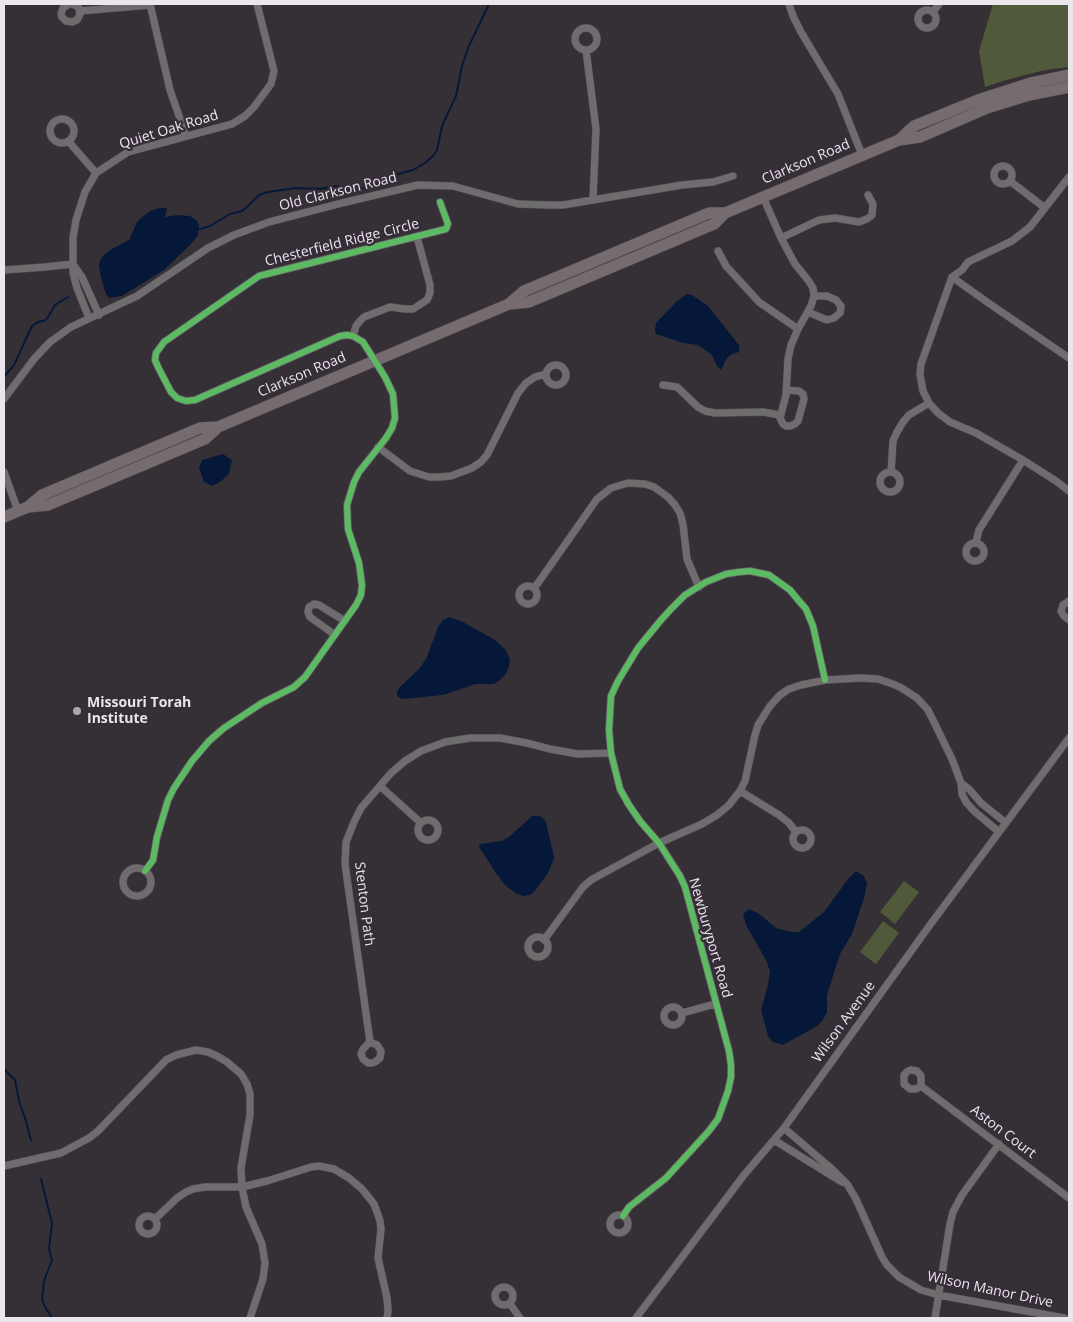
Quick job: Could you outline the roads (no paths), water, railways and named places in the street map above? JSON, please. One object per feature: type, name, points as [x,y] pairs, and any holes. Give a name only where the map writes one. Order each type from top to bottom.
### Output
[{"type":"main road","name":"Clarkson Road","points":[[899,140],[914,126],[978,100],[1031,83],[1069,75]]},
{"type":"main road","name":"Clarkson Road","points":[[4,517],[23,509],[42,495],[200,428],[218,427],[509,304],[529,302],[714,224],[725,213],[899,140],[920,137],[1007,102],[1049,90],[1069,87]]},
{"type":"main road","name":"Clarkson Road","points":[[23,509],[48,505],[101,483],[205,439],[218,427]]},
{"type":"main road","points":[[101,483],[114,465]]},
{"type":"street","points":[[71,4],[77,6],[80,11],[77,20],[72,22],[66,21],[62,17],[61,10],[65,5],[71,4]]},
{"type":"street","points":[[80,11],[150,4],[170,90],[186,136]]},
{"type":"street","name":"Quiet Oak Road","points":[[90,318],[74,280],[73,238],[82,199],[96,173],[128,152],[232,124],[245,116],[254,107],[271,84],[274,71],[257,4]]},
{"type":"street","points":[[788,4],[801,32],[838,94],[862,155]]},
{"type":"street","points":[[933,12],[939,4]]},
{"type":"street","points":[[586,50],[596,129],[593,199]]},
{"type":"street","points":[[69,142],[96,173]]},
{"type":"street","name":"Old Clarkson Road","points":[[4,399],[34,359],[50,342],[71,327],[137,296],[208,248],[234,235],[293,215],[418,185],[452,186],[500,200],[526,204],[563,205],[682,185],[713,182],[732,176]]},
{"type":"street","points":[[1069,177],[1030,227],[1012,241],[968,262],[962,270],[952,277],[921,364],[920,374],[923,391],[929,403],[938,413],[950,422],[1023,460],[1056,481],[1069,492]]},
{"type":"street","points":[[1010,181],[1045,208]]},
{"type":"street","points":[[781,238],[818,220],[835,218],[859,222],[867,219],[872,214],[873,204],[868,195]]},
{"type":"street","points":[[763,197],[781,238],[795,264],[813,288],[814,296],[811,306],[791,344],[784,405],[780,415],[781,421],[786,426],[795,424],[798,421],[804,399],[803,394],[799,391],[786,390]]},
{"type":"street","name":"Chesterfield Ridge Circle","points":[[352,336],[340,336],[195,400],[186,401],[177,398],[170,392],[155,360],[156,353],[164,342],[259,276],[446,229],[448,224],[440,202]]},
{"type":"street","points":[[145,871],[153,860],[157,837],[168,800],[192,761],[209,741],[224,728],[262,703],[294,687],[305,677],[356,605],[362,585],[359,563],[348,529],[347,505],[359,472],[392,428],[395,418],[393,394],[363,342],[352,336],[356,326],[364,317],[390,307],[413,309],[427,300],[430,293],[430,285],[417,237]]},
{"type":"street","points":[[718,251],[726,266],[759,302],[798,329]]},
{"type":"street","points":[[4,270],[73,264],[82,277],[98,315]]},
{"type":"street","points":[[952,277],[1069,358]]},
{"type":"street","points":[[808,312],[827,320],[834,318],[840,313],[841,306],[836,300],[828,296],[814,296]]},
{"type":"street","points":[[378,447],[410,471],[430,477],[451,476],[472,468],[487,455],[518,393],[526,383],[535,377],[546,374]]},
{"type":"street","points":[[663,386],[677,387],[698,407],[705,411],[715,413],[764,412],[780,415]]},
{"type":"street","points":[[891,472],[893,441],[897,432],[909,415],[929,403]]},
{"type":"street","points":[[976,542],[979,530],[1023,460]]},
{"type":"street","points":[[4,472],[23,509]]},
{"type":"street","points":[[534,588],[597,499],[611,488],[628,482],[654,487],[668,497],[675,505],[680,513],[683,524],[687,559],[699,587]]},
{"type":"street","name":"Newburyport Road","points":[[623,1216],[629,1207],[666,1178],[718,1119],[728,1092],[731,1065],[729,1051],[680,876],[659,843],[640,821],[620,789],[611,753],[609,730],[611,696],[618,680],[638,648],[685,595],[714,578],[726,574],[750,571],[768,575],[780,582],[799,601],[810,617],[813,626],[825,680]]},
{"type":"street","points":[[1069,601],[1063,604],[1061,610],[1069,620]]},
{"type":"street","points":[[335,635],[310,617],[309,608],[314,604],[319,605],[345,621]]},
{"type":"street","points":[[544,940],[583,887],[600,874],[659,843],[687,832],[717,815],[729,805],[740,791],[745,780],[758,725],[770,706],[780,696],[789,689],[801,685],[825,680],[878,679],[900,687],[917,698],[928,710],[932,718],[961,783],[962,794],[966,802],[999,832]]},
{"type":"street","name":"Stenton Path","points":[[370,1042],[345,864],[346,842],[361,808],[391,773],[405,761],[421,751],[445,742],[470,738],[500,738],[527,742],[550,749],[578,754],[611,753]]},
{"type":"street","name":"Wilson Avenue","points":[[636,1318],[744,1175],[784,1128],[921,937],[1069,738]]},
{"type":"street","points":[[961,783],[981,803],[1006,823]]},
{"type":"street","points":[[380,786],[420,823]]},
{"type":"street","points":[[740,791],[789,822],[796,832]]},
{"type":"street","points":[[133,868],[145,871],[151,883],[147,891],[140,896],[131,895],[123,885],[126,873],[133,868]]},
{"type":"street","points":[[682,1013],[715,1004]]},
{"type":"street","points":[[4,1166],[55,1154],[79,1144],[98,1131],[166,1060],[176,1055],[196,1050],[208,1052],[226,1062],[241,1074],[250,1094],[250,1115],[241,1168],[242,1187],[246,1208],[262,1244],[265,1263],[263,1279],[250,1318]]},
{"type":"street","name":"Aston Court","points":[[921,1086],[1069,1198]]},
{"type":"street","name":"Wilson Manor Drive","points":[[784,1128],[833,1170],[848,1186],[856,1199],[882,1257],[899,1277],[922,1290],[939,1295],[1064,1318]]},
{"type":"street","name":"Wilson Manor Drive","points":[[774,1140],[848,1186]]},
{"type":"street","points":[[935,1318],[953,1212],[962,1194],[999,1144]]},
{"type":"street","points":[[155,1219],[177,1198],[193,1189],[205,1187],[242,1187],[267,1181],[304,1168],[319,1166],[334,1169],[362,1189],[374,1204],[380,1221],[378,1258],[387,1298],[387,1318]]},
{"type":"street","points":[[510,1304],[520,1318]]},
{"type":"water","points":[[167,208],[165,217],[177,215],[190,216],[196,220],[199,225],[198,235],[164,270],[122,296],[109,298],[105,292],[100,273],[99,265],[102,257],[110,250],[129,240],[137,222],[150,211]]},
{"type":"water","points":[[687,294],[692,295],[708,306],[739,345],[739,352],[727,358],[721,370],[712,355],[698,345],[683,343],[656,334],[656,323],[677,301]]},
{"type":"water","points":[[223,454],[232,460],[229,474],[212,486],[204,482],[199,468],[202,460]]},
{"type":"water","points":[[449,617],[463,622],[495,640],[506,650],[510,660],[506,674],[494,684],[476,684],[443,695],[402,699],[397,696],[400,687],[420,668],[427,657],[438,627],[443,620]]},
{"type":"water","points":[[532,816],[542,817],[546,822],[554,857],[548,873],[534,892],[524,896],[517,894],[506,886],[479,847],[480,844],[501,841],[509,837]]},
{"type":"water","points":[[856,871],[864,876],[867,884],[852,934],[840,954],[827,995],[827,1012],[817,1026],[783,1045],[773,1042],[768,1036],[761,1010],[770,972],[767,962],[746,925],[743,914],[749,909],[758,913],[776,928],[799,932],[824,912]]},
{"type":"waterway","points":[[197,230],[210,226],[230,214],[242,211],[259,195],[268,192],[296,188],[320,189],[337,186],[357,190],[383,178],[413,170],[425,163],[437,150],[442,126],[456,96],[468,48],[489,4]]},
{"type":"waterway","points":[[4,377],[14,365],[32,326],[46,320],[55,305],[68,297]]},
{"type":"waterway","points":[[4,1069],[15,1080],[19,1101],[31,1140]]},
{"type":"waterway","points":[[41,1179],[52,1223],[49,1249],[52,1260],[44,1281],[42,1299],[52,1318]]},
{"type":"place","name":"Missouri Torah Institute","points":[[77,711]]}]
